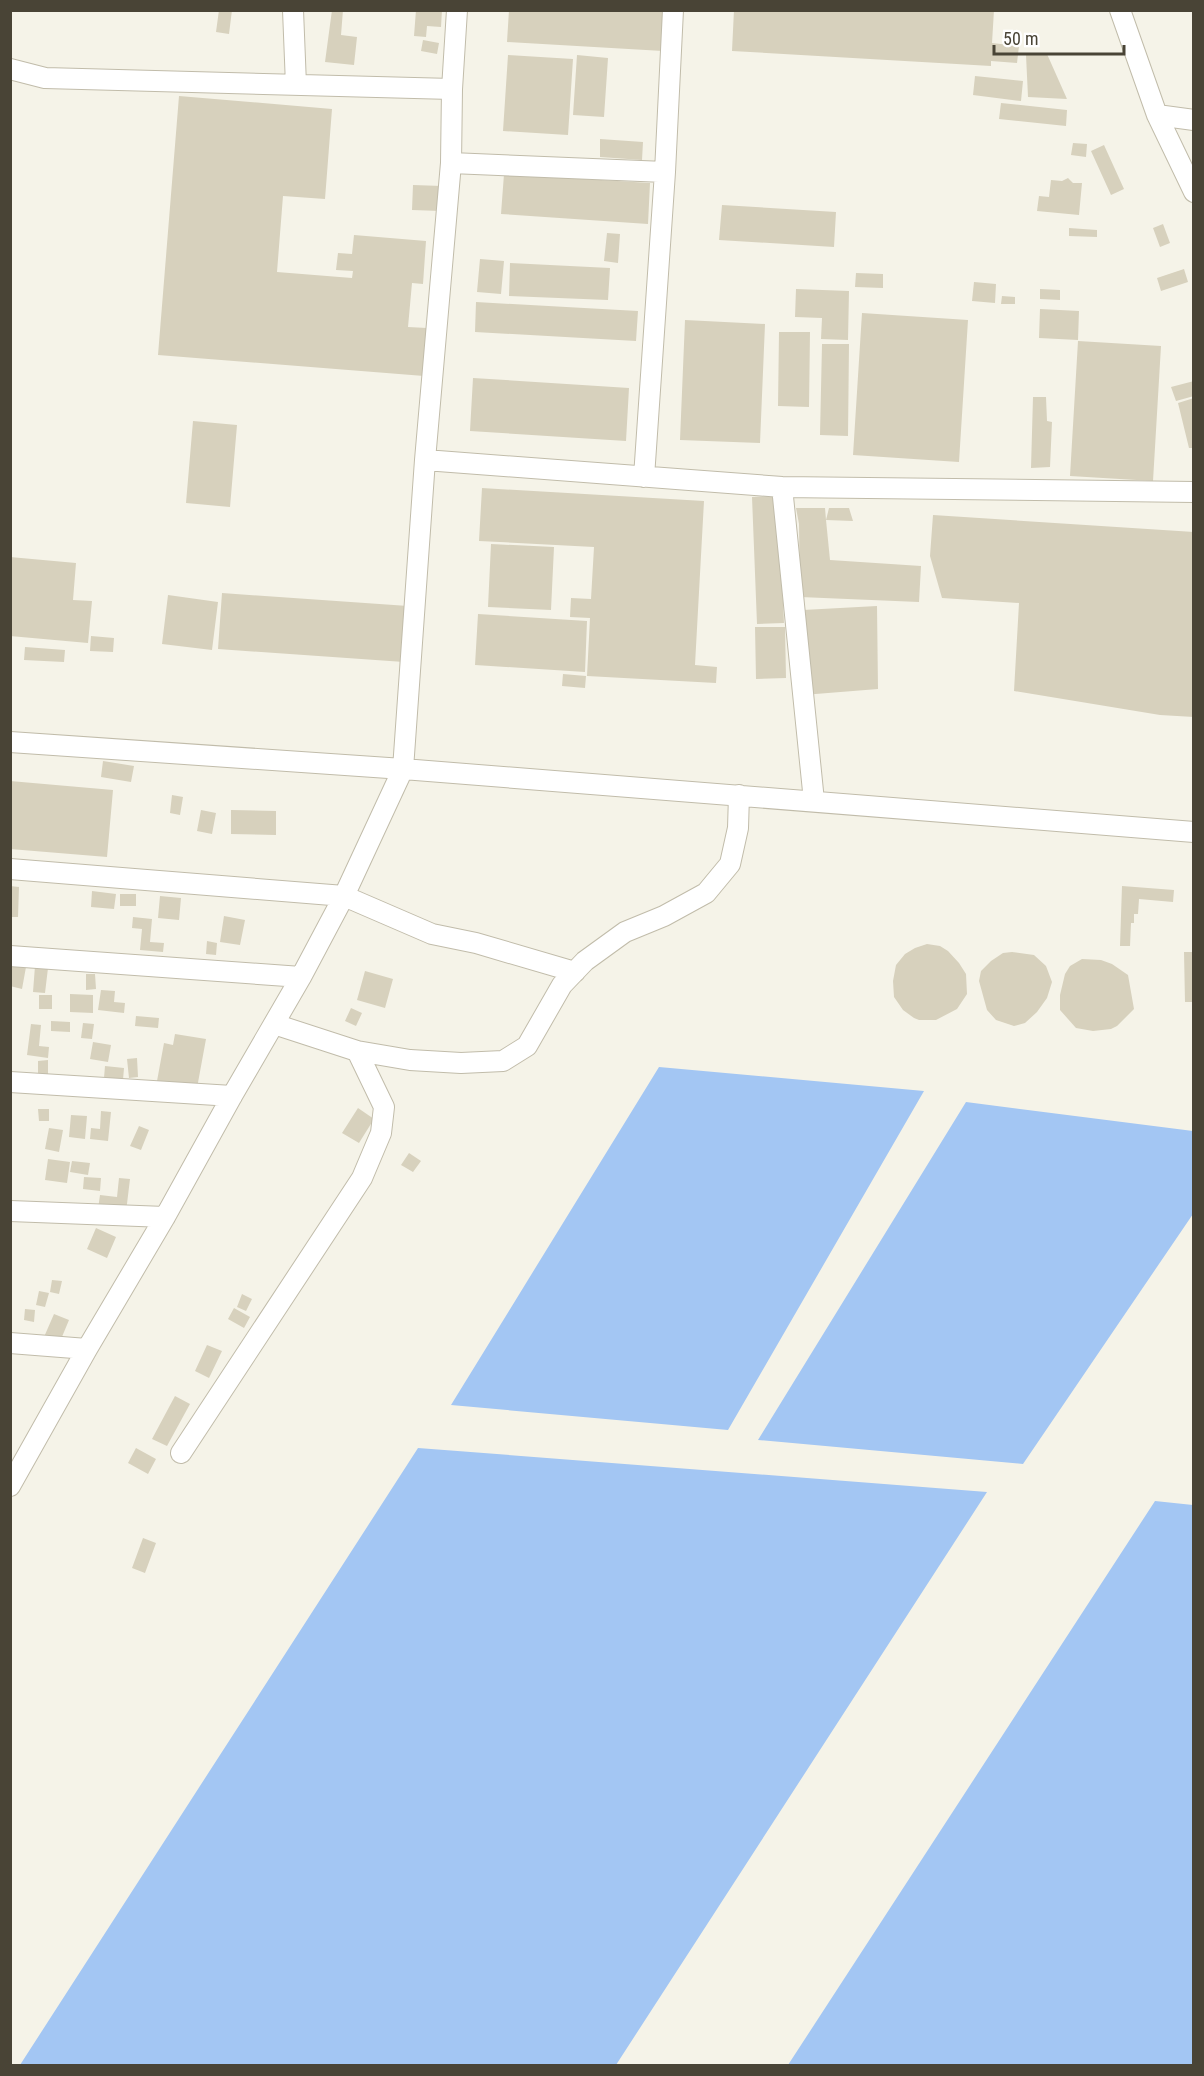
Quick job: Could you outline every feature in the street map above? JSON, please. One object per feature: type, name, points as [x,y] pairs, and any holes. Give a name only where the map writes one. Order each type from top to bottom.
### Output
[{"type":"street","points":[[294,10],[296,85]]},
{"type":"street","points":[[13,1477],[165,1217],[301,977],[344,896],[403,769],[425,460],[451,163],[452,89],[457,10]]},
{"type":"street","points":[[644,477],[665,172],[673,10]]},
{"type":"street","points":[[1120,10],[1157,115],[1194,192]]},
{"type":"street","points":[[10,69],[45,78],[452,89]]},
{"type":"street","points":[[1157,115],[1194,120]]},
{"type":"street","points":[[451,163],[665,172]]},
{"type":"street","points":[[425,460],[783,487],[1194,492]]},
{"type":"street","points":[[783,487],[814,801]]},
{"type":"street","points":[[10,742],[403,769],[1194,832]]},
{"type":"street","points":[[274,1024],[357,1051],[410,1060],[461,1063],[502,1061],[527,1046],[562,985],[585,961],[625,932],[664,916],[706,893],[730,864],[738,828],[739,795]]},
{"type":"street","points":[[10,869],[344,896],[432,934],[476,943],[574,972]]},
{"type":"street","points":[[10,956],[301,977]]},
{"type":"street","points":[[181,1454],[362,1178],[381,1132],[384,1107],[357,1051]]},
{"type":"street","points":[[10,1082],[232,1096]]},
{"type":"street","points":[[10,1212],[165,1217]]},
{"type":"street","points":[[10,1343],[87,1349]]},
{"type":"water","points":[[659,1067],[924,1091],[728,1430],[451,1405]]},
{"type":"water","points":[[966,1102],[1193,1131],[1193,1214],[1023,1464],[758,1440]]},
{"type":"water","points":[[418,1448],[987,1492],[616,2065],[20,2065]]},
{"type":"water","points":[[1155,1501],[1193,1505],[1193,2065],[788,2065]]},
{"type":"building","points":[[219,10],[232,10],[229,34],[216,32]]},
{"type":"building","points":[[332,10],[343,10],[341,35],[357,37],[354,65],[325,62]]},
{"type":"building","points":[[416,10],[442,10],[441,27],[427,26],[426,37],[414,36]]},
{"type":"building","points":[[509,10],[665,10],[663,51],[507,42]]},
{"type":"building","points":[[734,10],[994,10],[992,43],[1019,46],[1017,63],[991,61],[991,66],[732,51]]},
{"type":"building","points":[[423,40],[439,43],[437,54],[421,51]]},
{"type":"building","points":[[1047,54],[1067,99],[1028,97],[1026,55]]},
{"type":"building","points":[[508,55],[573,59],[568,135],[503,131]]},
{"type":"building","points":[[577,55],[608,58],[604,117],[573,115]]},
{"type":"building","points":[[975,76],[1023,81],[1021,101],[973,95]]},
{"type":"building","points":[[179,96],[332,109],[325,199],[283,196],[277,272],[352,278],[353,271],[336,270],[338,253],[352,254],[354,235],[426,241],[423,284],[412,283],[408,327],[427,328],[424,376],[158,355]]},
{"type":"building","points":[[1001,103],[1067,110],[1066,126],[999,119]]},
{"type":"building","points":[[600,139],[643,142],[642,160],[600,157]]},
{"type":"building","points":[[1073,143],[1087,144],[1086,157],[1071,155]]},
{"type":"building","points":[[1104,145],[1124,189],[1111,195],[1091,151]]},
{"type":"building","points":[[504,174],[650,183],[648,224],[501,214]]},
{"type":"building","points":[[1068,178],[1073,183],[1082,183],[1079,215],[1037,211],[1039,196],[1049,197],[1051,180],[1062,181]]},
{"type":"building","points":[[413,185],[442,186],[441,211],[412,210]]},
{"type":"building","points":[[722,205],[836,212],[834,247],[719,240]]},
{"type":"building","points":[[1163,224],[1170,243],[1160,247],[1153,228]]},
{"type":"building","points":[[1069,228],[1097,230],[1097,237],[1069,236]]},
{"type":"building","points":[[607,233],[620,234],[618,263],[604,261]]},
{"type":"building","points":[[480,259],[504,261],[501,294],[477,292]]},
{"type":"building","points":[[510,263],[610,268],[608,300],[509,296]]},
{"type":"building","points":[[1184,269],[1188,282],[1161,291],[1157,278]]},
{"type":"building","points":[[856,273],[883,274],[883,288],[855,287]]},
{"type":"building","points":[[974,282],[996,284],[995,303],[972,301]]},
{"type":"building","points":[[796,289],[849,291],[848,340],[821,339],[822,318],[795,317]]},
{"type":"building","points":[[1040,289],[1060,290],[1060,300],[1040,299]]},
{"type":"building","points":[[1002,296],[1015,297],[1015,304],[1001,304]]},
{"type":"building","points":[[476,302],[638,311],[636,341],[475,332]]},
{"type":"building","points":[[1040,309],[1079,311],[1078,340],[1039,338]]},
{"type":"building","points":[[862,313],[968,320],[959,462],[853,455]]},
{"type":"building","points":[[685,320],[765,324],[760,443],[680,440]]},
{"type":"building","points":[[779,332],[810,332],[809,407],[778,406]]},
{"type":"building","points":[[1078,341],[1161,346],[1153,481],[1070,476]]},
{"type":"building","points":[[822,344],[849,344],[848,436],[820,435]]},
{"type":"building","points":[[473,378],[629,388],[626,441],[470,431]]},
{"type":"building","points":[[1194,381],[1194,396],[1176,401],[1171,387]]},
{"type":"building","points":[[1033,397],[1046,397],[1047,421],[1052,422],[1050,467],[1031,468]]},
{"type":"building","points":[[1194,398],[1194,448],[1189,448],[1178,403]]},
{"type":"building","points":[[193,421],[237,425],[230,507],[186,503]]},
{"type":"building","points":[[482,488],[704,501],[695,665],[717,667],[716,683],[587,676],[590,618],[570,617],[571,598],[591,599],[594,547],[479,541]]},
{"type":"building","points":[[778,496],[784,623],[757,624],[752,497]]},
{"type":"building","points":[[796,508],[825,508],[830,560],[921,566],[919,602],[800,597],[799,524]]},
{"type":"building","points":[[829,508],[849,508],[853,521],[826,520]]},
{"type":"building","points":[[933,515],[1194,532],[1194,717],[1160,715],[1014,691],[1019,603],[942,598],[930,556]]},
{"type":"building","points":[[491,544],[554,547],[551,610],[488,607]]},
{"type":"building","points":[[10,557],[76,563],[73,600],[92,601],[88,643],[10,636]]},
{"type":"building","points":[[222,593],[408,606],[404,662],[218,649]]},
{"type":"building","points":[[168,595],[218,602],[212,650],[162,644]]},
{"type":"building","points":[[877,606],[878,689],[803,695],[803,610]]},
{"type":"building","points":[[478,614],[587,621],[585,672],[475,665]]},
{"type":"building","points":[[755,627],[785,627],[786,678],[756,679]]},
{"type":"building","points":[[91,636],[114,638],[113,652],[90,651]]},
{"type":"building","points":[[25,647],[65,650],[64,662],[24,660]]},
{"type":"building","points":[[563,674],[586,676],[585,688],[562,686]]},
{"type":"building","points":[[103,761],[134,766],[131,782],[101,777]]},
{"type":"building","points":[[10,781],[113,790],[107,857],[10,849]]},
{"type":"building","points":[[172,795],[183,797],[180,815],[170,813]]},
{"type":"building","points":[[201,810],[216,813],[212,834],[197,831]]},
{"type":"building","points":[[231,810],[276,811],[276,835],[231,834]]},
{"type":"building","points":[[10,886],[19,887],[18,917],[10,917]]},
{"type":"building","points":[[1122,886],[1174,890],[1173,902],[1139,899],[1138,914],[1134,914],[1134,923],[1131,923],[1130,946],[1120,946]]},
{"type":"building","points":[[92,891],[116,894],[114,909],[91,907]]},
{"type":"building","points":[[120,894],[136,894],[136,906],[120,906]]},
{"type":"building","points":[[160,896],[181,898],[179,920],[158,918]]},
{"type":"building","points":[[224,916],[245,920],[240,945],[220,942]]},
{"type":"building","points":[[133,917],[152,919],[150,942],[164,943],[163,952],[140,950],[142,929],[132,928]]},
{"type":"building","points":[[207,941],[217,943],[216,955],[206,954]]},
{"type":"building","points":[[927,944],[940,946],[948,951],[966,974],[967,994],[957,1009],[936,1020],[914,1018],[903,1010],[894,997],[893,981],[896,965],[905,954]]},
{"type":"building","points":[[1184,952],[1194,952],[1194,1002],[1185,1002]]},
{"type":"building","points":[[1003,953],[1034,955],[1046,966],[1052,982],[1047,998],[1037,1012],[1025,1023],[1014,1026],[996,1020],[987,1010],[979,981],[981,971],[991,961]]},
{"type":"building","points":[[1082,959],[1101,960],[1112,964],[1128,975],[1134,1009],[1111,1029],[1093,1031],[1076,1028],[1060,1010],[1060,995],[1065,974],[1070,966]]},
{"type":"building","points":[[10,964],[26,967],[22,989],[10,986]]},
{"type":"building","points":[[35,966],[48,968],[45,993],[33,992]]},
{"type":"building","points":[[365,971],[393,979],[385,1008],[357,1000]]},
{"type":"building","points":[[86,974],[95,974],[96,989],[86,990]]},
{"type":"building","points":[[101,990],[115,991],[114,1002],[125,1003],[124,1013],[98,1010]]},
{"type":"building","points":[[70,994],[93,995],[93,1013],[70,1012]]},
{"type":"building","points":[[39,995],[52,995],[52,1009],[39,1009]]},
{"type":"building","points":[[351,1008],[362,1013],[356,1026],[345,1021]]},
{"type":"building","points":[[136,1016],[159,1018],[158,1028],[135,1026]]},
{"type":"building","points":[[51,1021],[70,1022],[70,1032],[51,1031]]},
{"type":"building","points":[[83,1023],[94,1024],[92,1039],[81,1038]]},
{"type":"building","points":[[31,1024],[41,1025],[39,1046],[49,1047],[48,1058],[27,1055]]},
{"type":"building","points":[[175,1034],[206,1039],[197,1088],[157,1081],[164,1043],[173,1045]]},
{"type":"building","points":[[93,1042],[111,1045],[108,1062],[90,1059]]},
{"type":"building","points":[[137,1058],[138,1077],[129,1078],[127,1059]]},
{"type":"building","points":[[48,1060],[48,1074],[38,1075],[38,1061]]},
{"type":"building","points":[[105,1066],[124,1068],[123,1080],[104,1078]]},
{"type":"building","points":[[358,1108],[374,1119],[359,1143],[342,1133]]},
{"type":"building","points":[[38,1109],[49,1109],[49,1121],[39,1121]]},
{"type":"building","points":[[101,1111],[111,1112],[108,1141],[90,1139],[91,1128],[100,1129]]},
{"type":"building","points":[[71,1115],[87,1116],[85,1139],[69,1137]]},
{"type":"building","points":[[139,1126],[149,1130],[141,1150],[130,1146]]},
{"type":"building","points":[[49,1128],[63,1130],[59,1152],[45,1149]]},
{"type":"building","points":[[409,1153],[421,1161],[413,1172],[401,1165]]},
{"type":"building","points":[[48,1159],[70,1162],[67,1183],[45,1180]]},
{"type":"building","points":[[72,1161],[90,1163],[88,1175],[70,1172]]},
{"type":"building","points":[[84,1177],[101,1178],[100,1191],[83,1189]]},
{"type":"building","points":[[119,1178],[130,1179],[126,1212],[98,1209],[100,1195],[117,1197]]},
{"type":"building","points":[[96,1228],[116,1237],[107,1258],[87,1249]]},
{"type":"building","points":[[52,1280],[62,1281],[59,1294],[50,1292]]},
{"type":"building","points":[[39,1291],[49,1293],[45,1307],[36,1305]]},
{"type":"building","points":[[242,1294],[252,1299],[246,1311],[237,1307]]},
{"type":"building","points":[[234,1308],[250,1317],[244,1328],[228,1319]]},
{"type":"building","points":[[25,1309],[35,1310],[34,1322],[24,1320]]},
{"type":"building","points":[[54,1314],[69,1320],[59,1344],[44,1337]]},
{"type":"building","points":[[207,1345],[222,1351],[209,1378],[195,1371]]},
{"type":"building","points":[[175,1396],[190,1404],[167,1446],[152,1439]]},
{"type":"building","points":[[136,1448],[156,1459],[148,1474],[128,1463]]},
{"type":"building","points":[[143,1538],[156,1543],[145,1573],[132,1568]]}]
